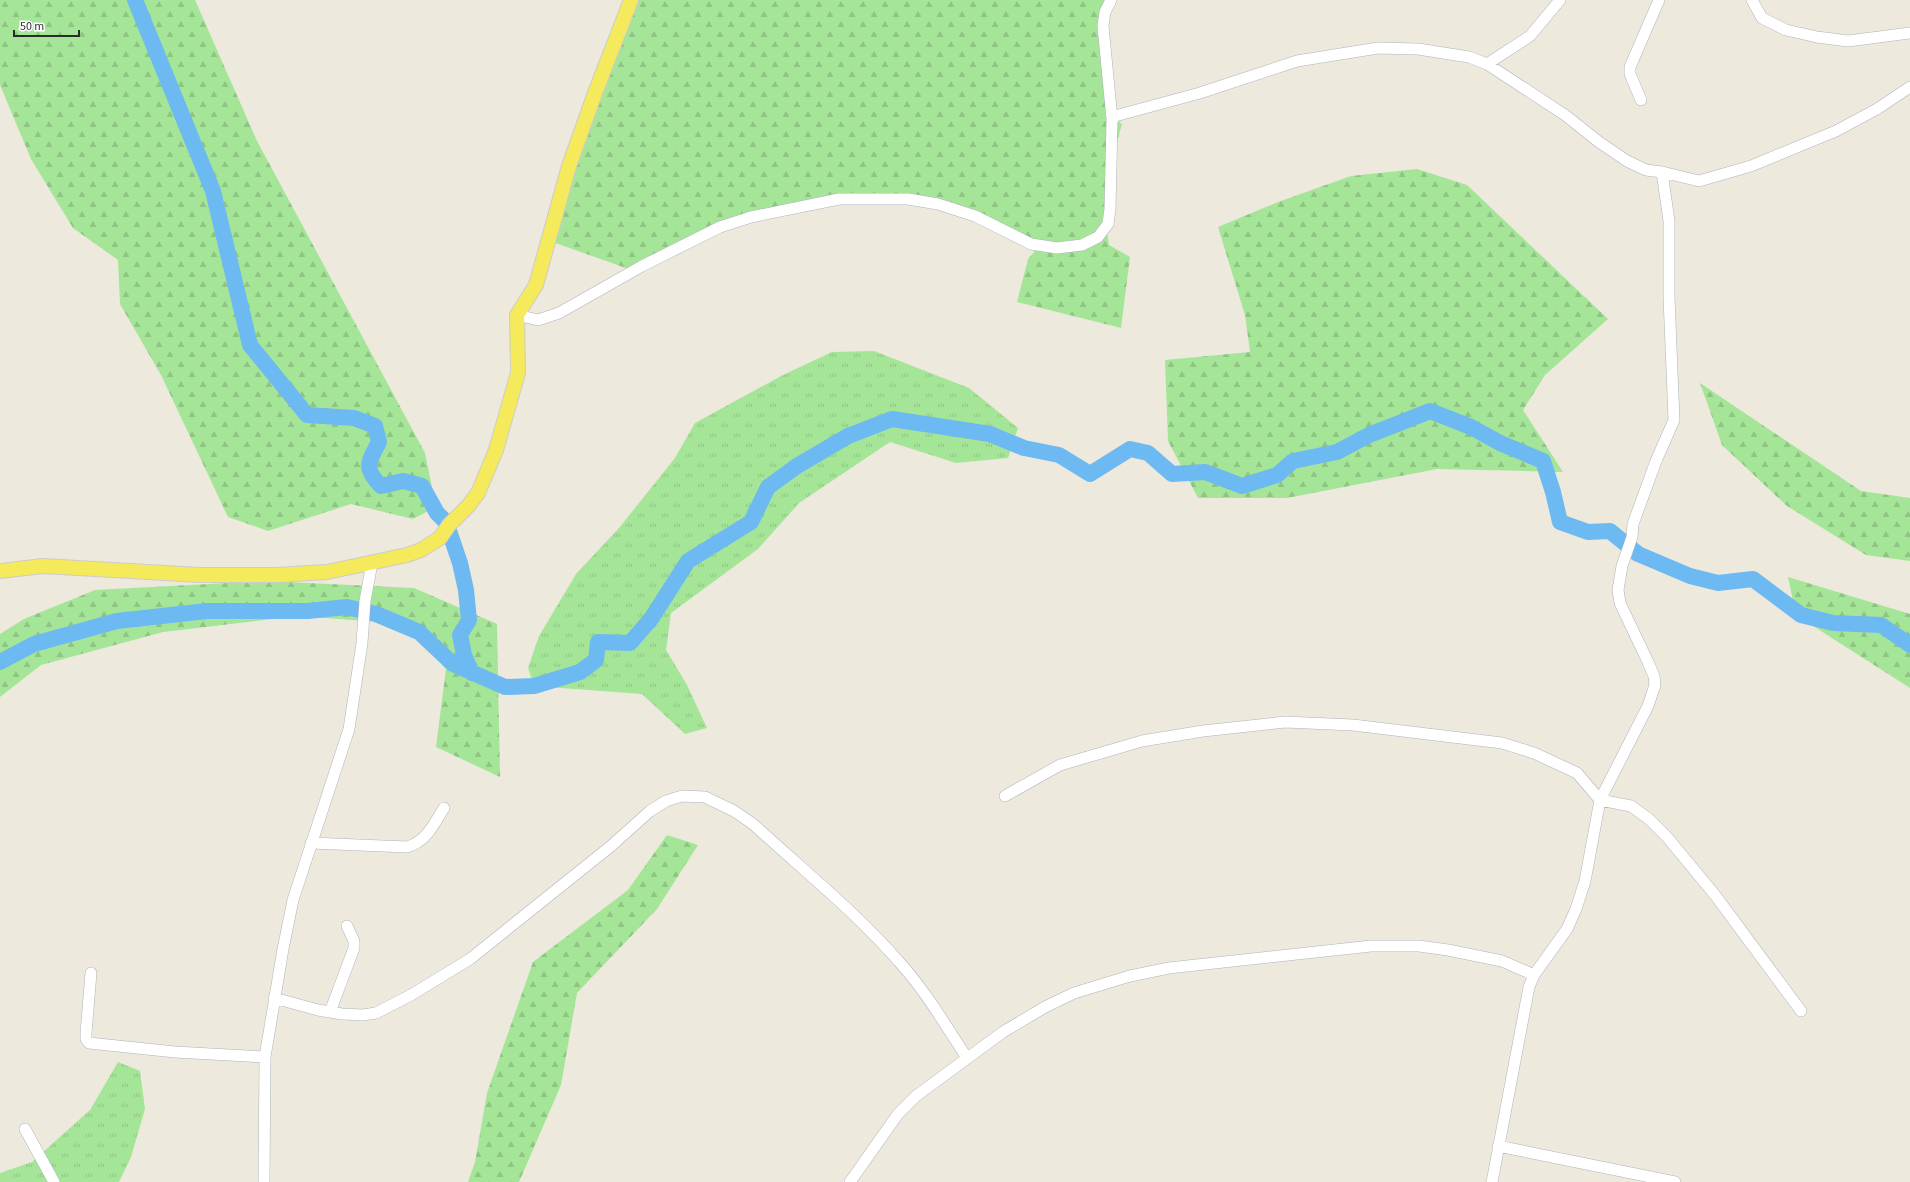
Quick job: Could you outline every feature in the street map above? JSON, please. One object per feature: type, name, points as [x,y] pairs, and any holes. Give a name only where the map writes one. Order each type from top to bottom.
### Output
[{"type":"main road","points":[[0,571],[43,566],[200,575],[276,575],[327,572],[372,564],[407,555],[421,550],[440,538],[449,525],[469,505],[478,493],[496,450],[518,373],[517,315],[536,285],[569,166],[631,0]]},
{"type":"street","points":[[517,315],[538,320],[559,313],[642,266],[720,227],[751,217],[839,199],[908,199],[938,204],[975,216],[1031,244],[1057,248],[1082,245],[1098,237],[1108,224],[1110,209],[1110,147],[1112,119],[1103,26],[1105,12],[1112,0]]},
{"type":"street","points":[[1487,64],[1530,36],[1560,0]]},
{"type":"street","points":[[1642,100],[1630,74],[1630,67],[1660,0]]},
{"type":"street","points":[[1752,0],[1762,18],[1786,30],[1817,37],[1848,41],[1910,33]]},
{"type":"street","points":[[1112,119],[1116,116],[1200,93],[1297,61],[1339,53],[1378,48],[1418,49],[1469,57],[1487,64],[1564,115],[1627,161],[1646,170],[1662,172],[1699,181],[1751,166],[1836,131],[1877,109],[1910,87]]},
{"type":"street","points":[[1492,1182],[1529,987],[1534,975],[1567,929],[1576,909],[1585,881],[1600,800],[1648,706],[1655,685],[1654,676],[1618,596],[1622,566],[1632,537],[1633,524],[1656,461],[1674,420],[1669,305],[1669,221],[1662,172]]},
{"type":"street","points":[[264,1182],[265,1056],[274,998],[293,900],[349,729],[362,643],[365,600],[372,564]]},
{"type":"street","points":[[1004,796],[1060,765],[1129,745],[1203,731],[1285,722],[1367,726],[1502,743],[1534,753],[1577,773],[1600,800],[1631,806],[1649,819],[1667,837],[1715,895],[1801,1011]]},
{"type":"street","points":[[274,998],[330,1012],[363,1015],[376,1013],[411,995],[470,959],[611,846],[650,811],[666,801],[682,796],[705,797],[729,808],[753,824],[874,936],[901,964],[942,1019],[967,1058]]},
{"type":"street","points":[[312,843],[407,847],[418,844],[427,835],[444,808]]},
{"type":"street","points":[[330,1012],[354,948],[354,941],[347,926]]},
{"type":"street","points":[[850,1182],[898,1114],[916,1096],[967,1058],[1021,1021],[1045,1007],[1074,993],[1130,976],[1169,968],[1402,944],[1502,961],[1534,975]]},
{"type":"street","points":[[91,972],[86,1033],[86,1039],[89,1043],[182,1052],[265,1056]]},
{"type":"street","points":[[24,1129],[54,1182]]},
{"type":"street","points":[[1498,1146],[1675,1182]]},
{"type":"green space","points":[[0,0],[195,0],[257,141],[425,453],[436,507],[413,519],[351,504],[268,531],[228,517],[161,375],[120,304],[118,260],[73,228],[31,159],[0,85]]},
{"type":"green space","points":[[626,0],[1108,0],[1107,24],[1116,119],[1122,124],[1117,142],[1107,231],[1109,245],[1130,257],[1121,328],[1017,302],[1028,259],[1041,244],[955,205],[850,199],[731,226],[637,272],[547,240]]},
{"type":"green space","points":[[1417,169],[1467,185],[1608,319],[1545,375],[1523,410],[1563,472],[1437,469],[1287,498],[1198,498],[1168,441],[1165,360],[1250,352],[1245,315],[1218,227],[1278,202],[1351,176]]},
{"type":"green space","points":[[874,351],[969,388],[1018,428],[1008,458],[956,463],[890,442],[799,503],[758,549],[671,613],[666,650],[687,685],[707,728],[685,734],[642,694],[534,686],[528,668],[539,636],[576,574],[619,528],[675,458],[695,423],[781,376],[832,352]]},
{"type":"green space","points":[[1700,383],[1861,491],[1910,498],[1910,561],[1866,555],[1787,506],[1722,445]]},
{"type":"green space","points":[[1788,577],[1910,614],[1910,688],[1796,615]]},
{"type":"green space","points":[[265,581],[414,588],[497,624],[500,777],[436,747],[446,669],[408,624],[297,616],[163,632],[41,665],[0,697],[0,634],[24,619],[95,590]]},
{"type":"green space","points":[[667,835],[698,845],[657,909],[577,993],[561,1085],[519,1182],[468,1182],[475,1162],[487,1093],[533,962],[628,890]]},
{"type":"green space","points":[[118,1062],[140,1071],[145,1109],[131,1157],[119,1182],[0,1182],[0,1173],[32,1162],[90,1110]]},
{"type":"waterway","points":[[135,0],[213,191],[250,345],[307,415],[354,418],[375,426],[379,442],[372,455],[369,465],[375,480],[381,486],[403,481],[422,486],[437,513],[446,522],[460,563],[466,590],[469,620],[460,635],[464,655],[472,673]]},
{"type":"waterway","points":[[0,662],[34,644],[117,621],[207,611],[308,611],[347,607],[376,614],[419,632],[453,664],[505,687],[534,686],[580,672],[596,660],[598,642],[630,643],[651,619],[688,561],[751,522],[768,487],[797,466],[848,436],[892,419],[990,434],[1024,448],[1059,455],[1090,474],[1130,449],[1148,453],[1172,474],[1205,472],[1242,486],[1277,475],[1293,461],[1337,452],[1369,435],[1430,411],[1471,427],[1500,443],[1543,461],[1553,492],[1560,522],[1588,532],[1610,531],[1638,554],[1690,576],[1718,583],[1753,579],[1801,615],[1833,623],[1881,625],[1910,645]]}]
